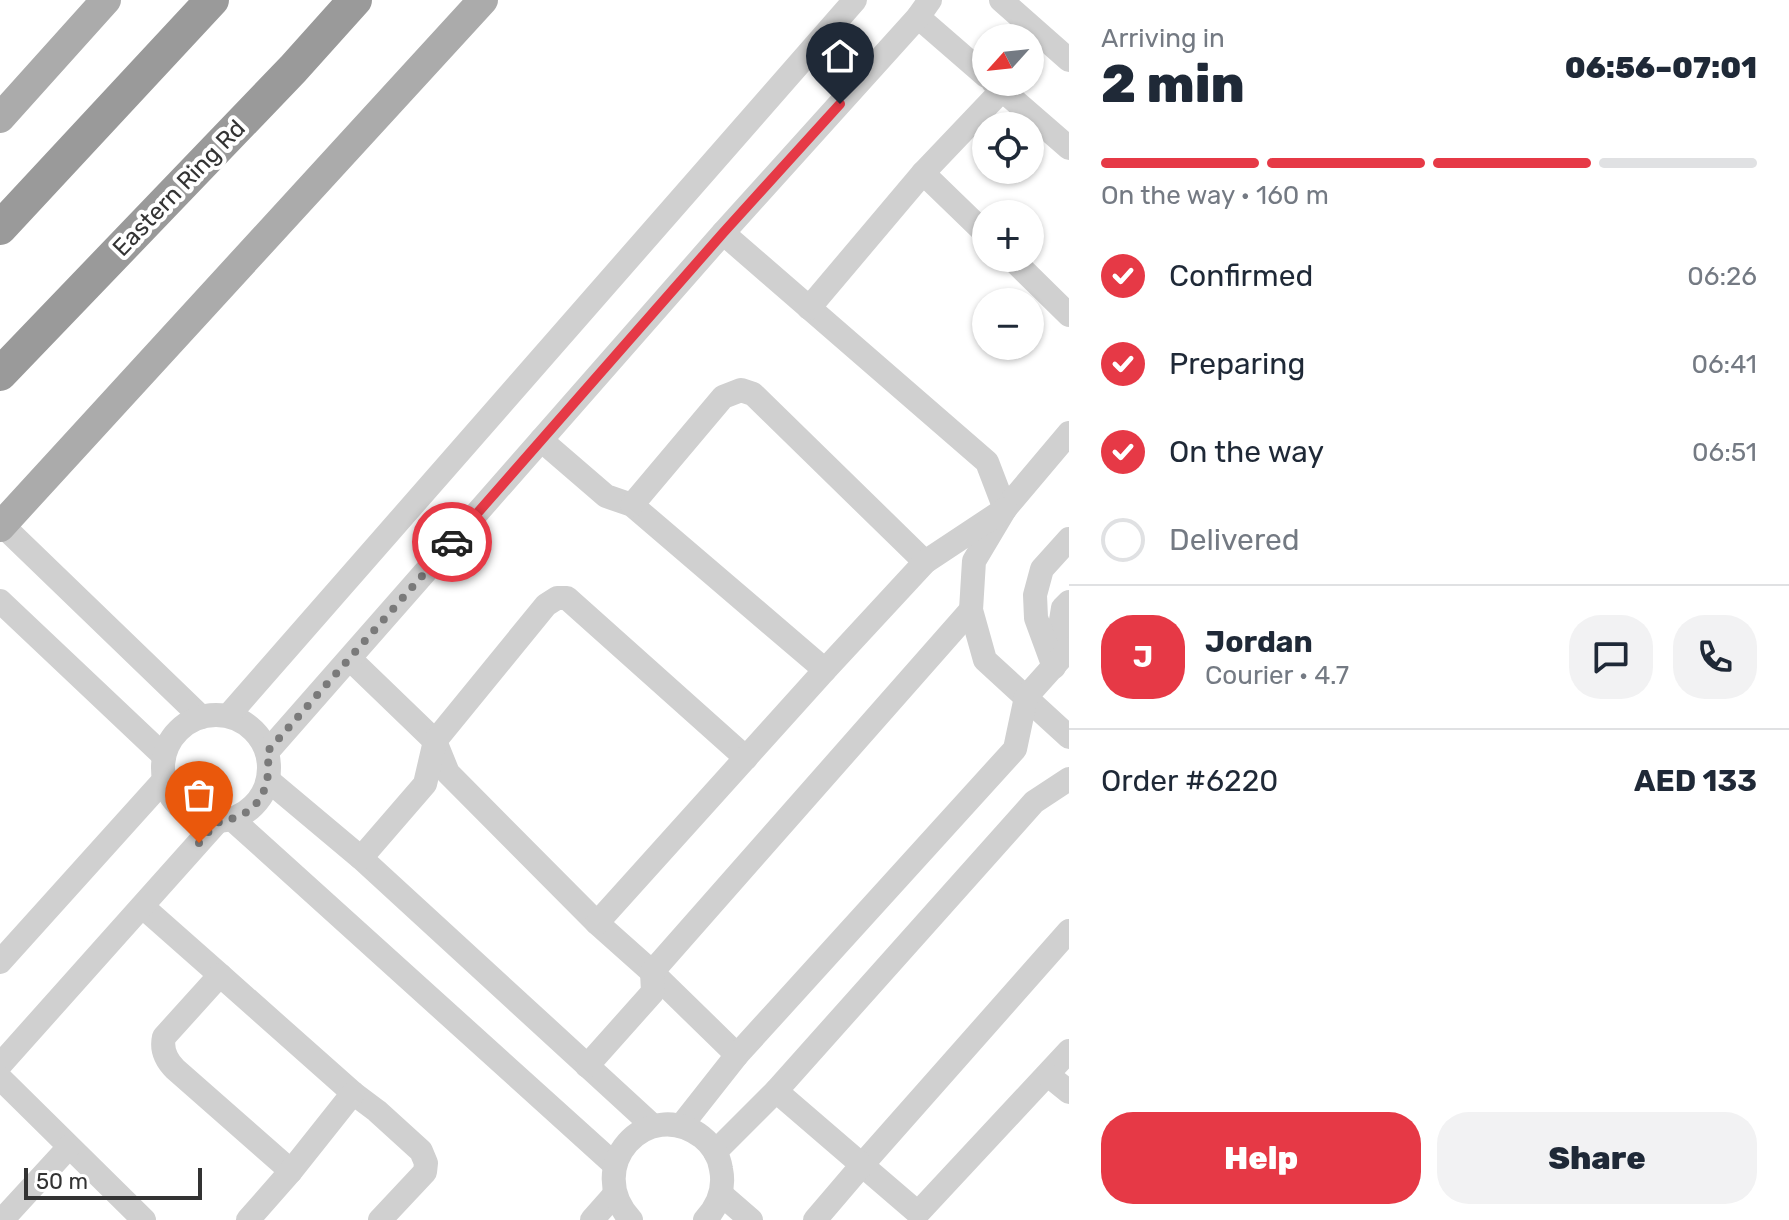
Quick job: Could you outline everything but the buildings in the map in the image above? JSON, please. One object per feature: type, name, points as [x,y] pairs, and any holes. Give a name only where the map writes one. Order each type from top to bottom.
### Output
[{"type":"highway","points":[[152,64],[202,0]]},
{"type":"highway","points":[[0,228],[212,0]]},
{"type":"highway","name":"Eastern Ring Rd","points":[[0,374],[293,69],[355,0]]},
{"type":"highway","points":[[293,69],[370,0]]},
{"type":"main road","points":[[0,118],[106,0]]},
{"type":"main road","points":[[1,526],[483,0]]},
{"type":"street","points":[[228,716],[855,0]]},
{"type":"street","points":[[1001,0],[1069,60]]},
{"type":"street","points":[[267,752],[924,9],[972,60]]},
{"type":"street","points":[[809,308],[923,173],[983,96]]},
{"type":"street","points":[[1008,96],[1069,148]]},
{"type":"street","points":[[923,173],[972,220]]},
{"type":"street","points":[[723,233],[987,462],[1005,509]]},
{"type":"street","points":[[1025,272],[1069,315]]},
{"type":"street","points":[[632,505],[723,397],[741,390],[753,394],[925,562]]},
{"type":"street","points":[[1069,433],[1005,509],[974,561],[971,610],[985,660],[1069,737]]},
{"type":"street","points":[[541,440],[606,496],[632,505],[825,670]]},
{"type":"street","points":[[597,923],[925,562],[1005,509]]},
{"type":"street","points":[[1,526],[201,717]]},
{"type":"street","points":[[1064,660],[1036,618],[1035,595],[1042,569],[1069,539]]},
{"type":"street","points":[[361,858],[425,784],[435,741],[546,605],[557,598],[567,598],[746,758]]},
{"type":"street","points":[[0,601],[164,768]]},
{"type":"street","points":[[681,1126],[737,1055],[1015,749],[1026,697],[1064,660],[1063,608],[1069,602]]},
{"type":"street","points":[[587,1066],[653,992],[652,972],[971,610]]},
{"type":"street","points":[[350,659],[435,741],[448,773],[597,923],[737,1055]]},
{"type":"street","points":[[215,714],[228,716],[253,729],[262,740],[270,766],[268,780],[263,793],[245,813],[225,820],[204,820],[178,806],[170,794],[164,768],[169,742],[188,722],[215,714]]},
{"type":"street","points":[[0,962],[164,768]]},
{"type":"street","points":[[715,1152],[776,1091],[1034,802],[1069,779]]},
{"type":"street","points":[[268,780],[361,858],[653,1126]]},
{"type":"street","points":[[0,1065],[225,820]]},
{"type":"street","points":[[225,820],[615,1165]]},
{"type":"street","points":[[143,907],[421,1151],[426,1163],[425,1172],[380,1220]]},
{"type":"street","points":[[815,1220],[1069,931]]},
{"type":"street","points":[[220,975],[164,1037],[164,1052],[175,1069],[291,1171]]},
{"type":"street","points":[[776,1091],[921,1217],[1069,1051]]},
{"type":"street","points":[[1048,1075],[1069,1092]]},
{"type":"street","points":[[0,1078],[144,1220]]},
{"type":"street","points":[[248,1220],[353,1093]]},
{"type":"street","points":[[631,1220],[615,1194],[615,1165],[620,1152],[640,1132],[667,1124],[681,1126],[706,1140],[721,1165],[721,1194],[716,1207],[705,1220]]},
{"type":"street","points":[[2,1220],[69,1147]]},
{"type":"street","points":[[592,1220],[615,1194]]},
{"type":"street","points":[[721,1194],[751,1220]]},
{"type":"way so far","points":[[199,843],[218,821],[232,819],[255,804],[268,780],[270,766],[267,752],[452,542]]},
{"type":"route","points":[[452,542],[840,104]]}]
